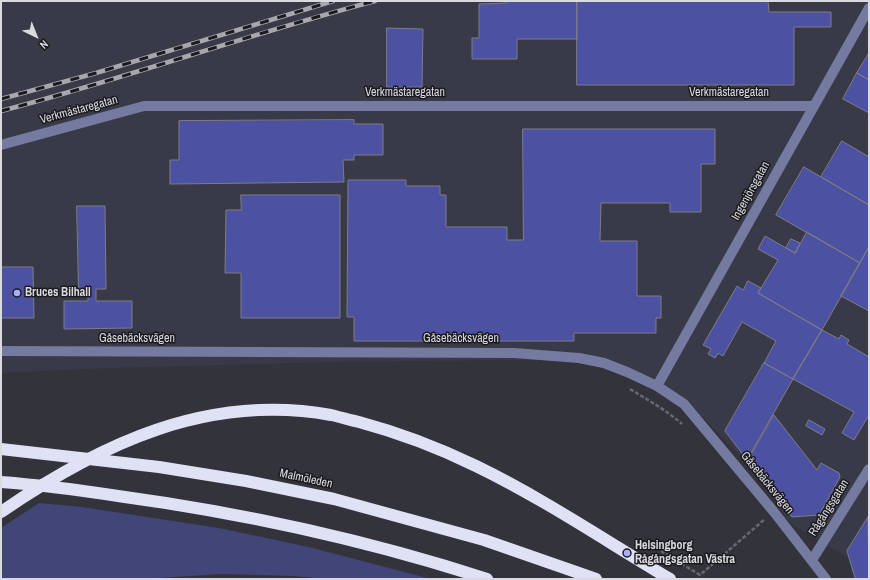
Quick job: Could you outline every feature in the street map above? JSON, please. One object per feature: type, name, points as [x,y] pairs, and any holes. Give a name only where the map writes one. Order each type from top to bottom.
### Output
[{"type":"highway","points":[[1,512],[55,477],[90,458],[128,440],[176,423],[220,413],[295,411],[331,415],[392,431],[438,448],[478,467],[542,502],[670,579]]},
{"type":"highway","name":"Malmöleden","points":[[1,449],[159,467],[246,481],[334,499],[436,526],[504,547],[596,579]]},
{"type":"highway","points":[[1,482],[86,491],[166,502],[240,515],[366,543],[487,579]]},
{"type":"street","name":"Ingenjörsgatan","points":[[656,386],[869,8]]},
{"type":"street","name":"Verkmästaregatan","points":[[1,144],[144,106],[813,106]]},
{"type":"street","name":"Gåsebäcksvägen","points":[[1,351],[514,352],[579,358],[604,363],[656,386],[684,404],[774,512],[826,579]]},
{"type":"street","name":"Rågångsgatan","points":[[812,560],[869,469]]},
{"type":"path","points":[[626,387],[653,402],[684,426]]},
{"type":"path","points":[[661,551],[700,575],[774,512]]},
{"type":"path","points":[[760,514],[768,526]]},
{"type":"shaded area","points":[[1,1],[869,1],[869,575],[850,559],[791,524],[748,463],[687,402],[605,359],[334,362],[110,368],[1,373]]},
{"type":"shaded area","points":[[39,503],[82,507],[219,528],[309,547],[431,579],[326,579],[294,576],[222,574],[143,579],[1,579],[1,528]]},
{"type":"building","points":[[506,1],[577,1],[577,39],[517,39],[517,59],[472,59],[472,38],[479,38],[479,4],[506,3]]},
{"type":"building","points":[[577,1],[768,1],[769,12],[831,12],[831,27],[794,27],[794,85],[577,85]]},
{"type":"building","points":[[387,28],[423,29],[422,87],[387,87]]},
{"type":"building","points":[[869,53],[869,80],[857,73]]},
{"type":"building","points":[[857,73],[869,80],[869,113],[843,99]]},
{"type":"building","points":[[354,120],[354,124],[383,124],[383,155],[354,155],[354,160],[343,160],[344,182],[170,184],[170,160],[179,160],[179,121]]},
{"type":"building","points":[[523,129],[715,129],[715,164],[701,164],[701,212],[670,212],[670,203],[601,203],[600,241],[637,241],[637,296],[661,296],[661,318],[656,318],[656,333],[574,333],[574,341],[354,341],[354,317],[347,317],[348,180],[406,180],[406,186],[440,186],[440,195],[446,195],[446,227],[507,227],[507,240],[523,240]]},
{"type":"building","points":[[842,141],[869,157],[869,205],[821,177]]},
{"type":"building","points":[[804,167],[869,205],[869,247],[860,263],[776,215]]},
{"type":"building","points":[[241,195],[340,195],[340,318],[241,318],[241,273],[225,273],[226,210],[241,210]]},
{"type":"building","points":[[77,206],[105,206],[106,289],[96,289],[96,301],[132,301],[132,328],[64,329],[64,301],[88,301],[88,290],[79,290]]},
{"type":"building","points":[[807,232],[860,263],[822,330],[758,293],[778,260],[758,249],[765,236],[795,253]]},
{"type":"building","points":[[791,239],[800,243],[795,253],[786,248]]},
{"type":"building","points":[[869,247],[869,311],[841,296]]},
{"type":"building","name":"Bruces Bilhall","points":[[1,267],[33,267],[34,318],[1,318]]},
{"type":"building","points":[[748,281],[761,288],[758,293],[822,330],[793,379],[764,363],[776,341],[742,322],[723,356],[718,353],[715,358],[708,354],[711,349],[703,345],[737,286],[743,290]]},
{"type":"building","points":[[822,330],[839,339],[841,335],[849,340],[847,344],[869,357],[869,415],[854,440],[842,433],[854,412],[793,379]]},
{"type":"building","points":[[764,363],[793,379],[747,460],[725,431]]},
{"type":"building","points":[[774,415],[817,470],[821,463],[839,473],[840,477],[819,515],[792,517],[748,461]]},
{"type":"building","points":[[809,420],[825,429],[822,435],[806,426]]},
{"type":"building","points":[[868,517],[869,579],[857,579],[855,578],[847,551]]},
{"type":"railway","points":[[1,99],[96,73],[333,1]]},
{"type":"railway","points":[[1,111],[95,85],[281,27],[375,1]]},
{"type":"place","name":"Bruces Bilhall","points":[[17,293]]},
{"type":"place","name":"Helsingborg Rågångsgatan Västra","points":[[627,553]]}]
